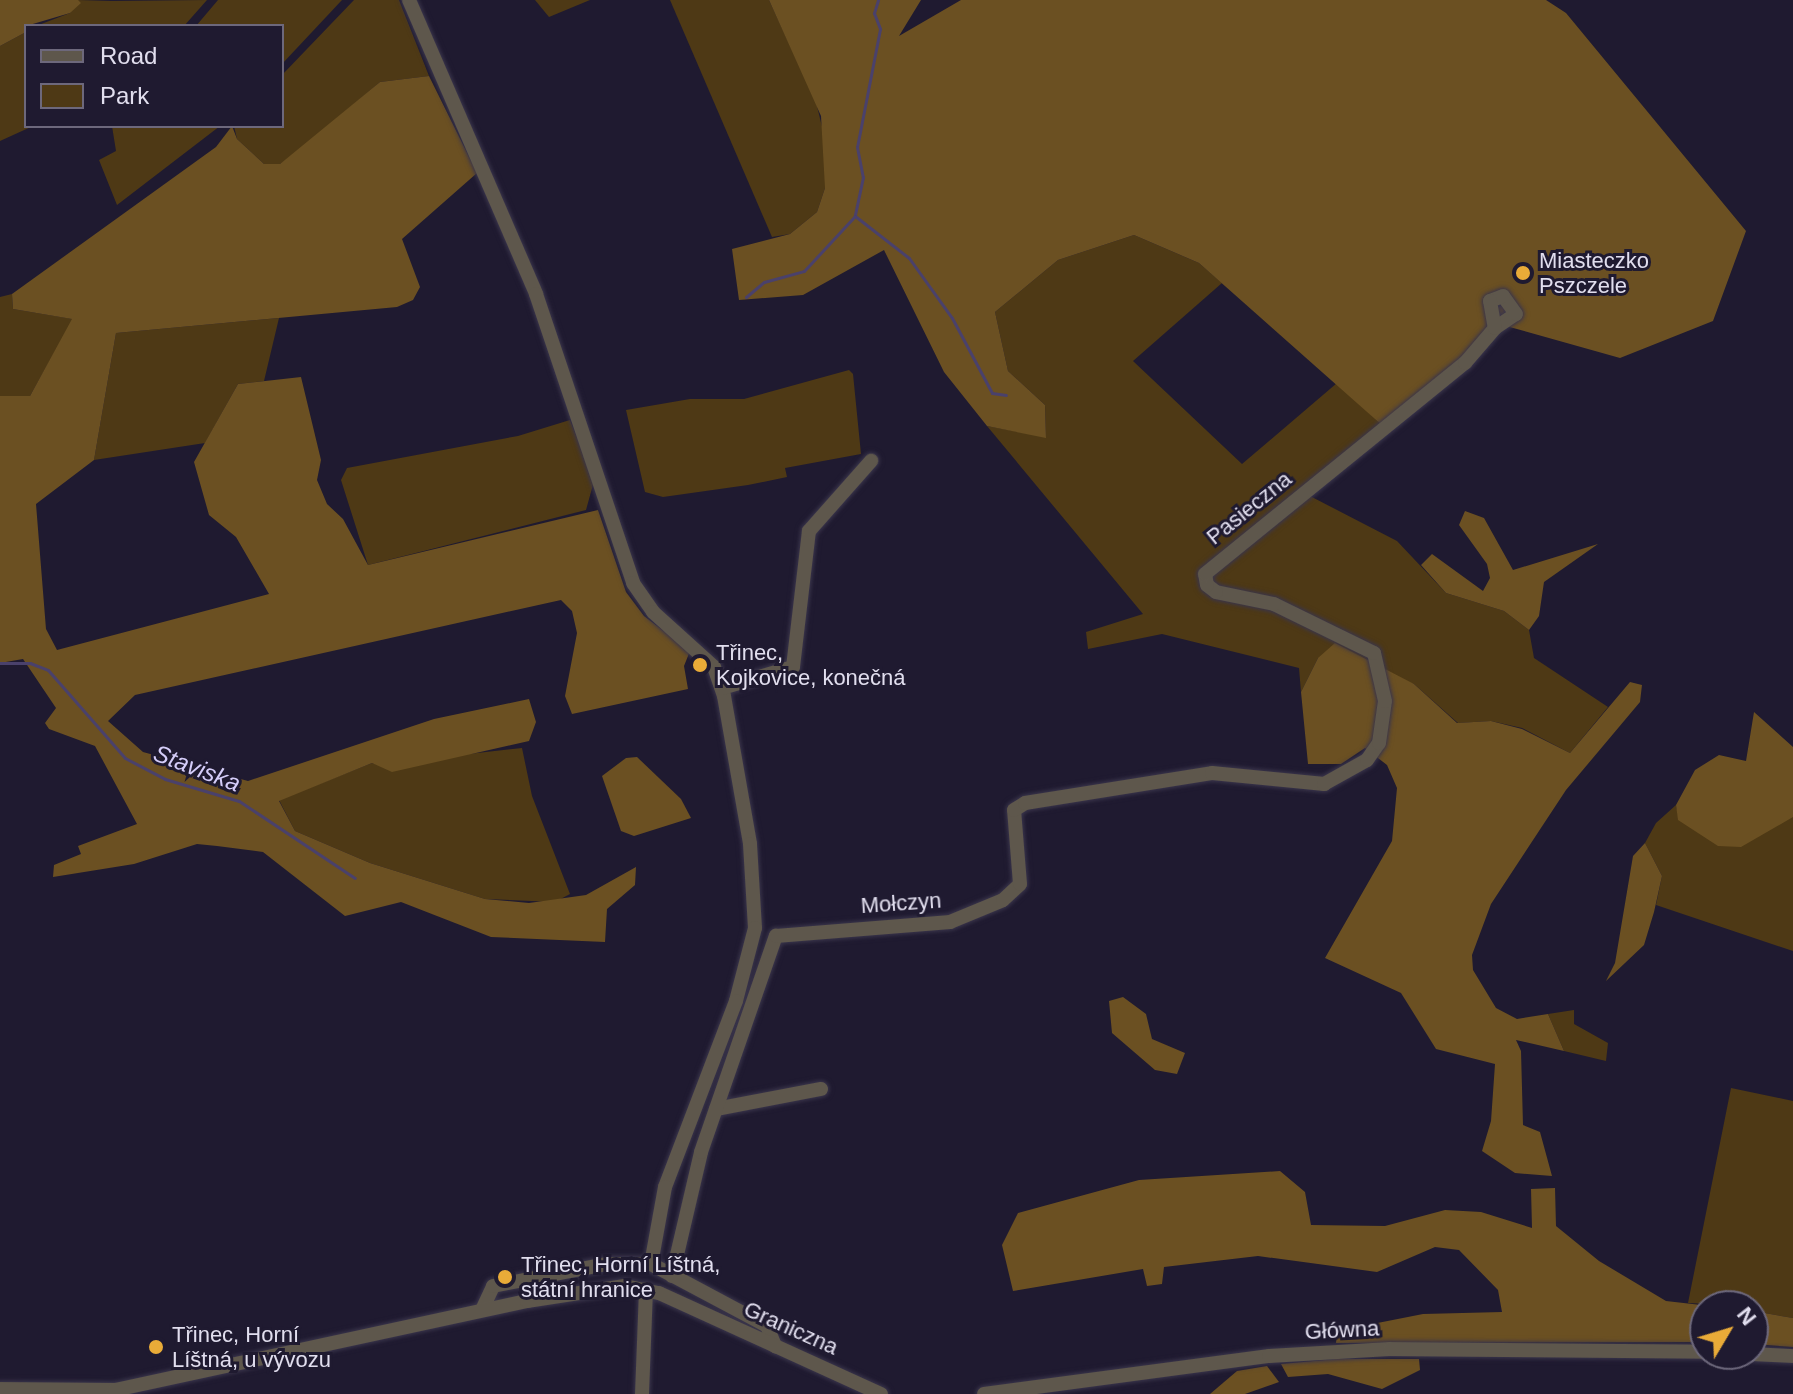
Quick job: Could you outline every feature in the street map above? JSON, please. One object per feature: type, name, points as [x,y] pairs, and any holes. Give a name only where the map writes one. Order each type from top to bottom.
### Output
[{"type":"street","points":[[409,0],[536,294],[633,583],[653,612],[714,667],[722,688],[750,844],[755,928],[736,1001],[665,1187],[651,1264]]},
{"type":"street","name":"Pasieczna","points":[[1212,773],[1324,784],[1355,771],[1374,752],[1385,701],[1374,653],[1274,604],[1216,592],[1207,585],[1205,574],[1337,463],[1414,407],[1495,328]]},
{"type":"street","points":[[722,688],[793,667],[809,531],[871,461]]},
{"type":"street","name":"Mołczyn","points":[[672,1276],[688,1198],[776,936],[968,918],[1003,900],[1020,884],[1014,822],[1018,806],[1212,773]]},
{"type":"street","points":[[716,1109],[821,1089]]},
{"type":"street","points":[[482,1310],[493,1286],[584,1268],[651,1264],[767,1326],[775,1346]]},
{"type":"street","points":[[584,1268],[589,1291]]},
{"type":"street","points":[[0,1389],[114,1392],[482,1310],[589,1291],[646,1289],[642,1394]]},
{"type":"street","name":"Graniczna","points":[[646,1289],[881,1394]]},
{"type":"street","name":"Główna","points":[[984,1394],[1269,1356],[1375,1350],[1689,1352]]},
{"type":"street","points":[[1769,1355],[1793,1356]]},
{"type":"green space","points":[[78,0],[207,0],[186,24],[41,24],[70,13]]},
{"type":"green space","points":[[218,0],[342,0],[284,62],[284,24],[198,24]]},
{"type":"green space","points":[[354,0],[399,0],[429,76],[380,82],[294,155],[280,164],[264,164],[237,139],[234,128],[284,128],[284,73]]},
{"type":"green space","points":[[535,0],[590,0],[549,17]]},
{"type":"green space","points":[[670,0],[769,0],[816,102],[826,143],[825,188],[817,212],[790,234],[772,237]]},
{"type":"green space","points":[[24,33],[24,128],[29,128],[0,141],[0,46]]},
{"type":"green space","points":[[112,128],[217,128],[117,205],[99,160],[116,151]]},
{"type":"green space","points":[[1134,235],[1199,263],[1222,283],[1133,361],[1242,464],[1337,383],[1384,427],[1308,495],[1397,541],[1446,593],[1504,611],[1529,630],[1534,658],[1608,707],[1570,753],[1522,728],[1491,721],[1458,723],[1414,684],[1318,658],[1301,692],[1299,668],[1162,634],[1088,649],[1086,632],[1143,614],[987,426],[1046,437],[1045,405],[1008,371],[995,312],[1058,260]]},
{"type":"green space","points":[[12,294],[13,309],[73,319],[30,396],[0,396],[0,297]]},
{"type":"green space","points":[[279,318],[264,381],[238,384],[205,443],[94,460],[116,333]]},
{"type":"green space","points":[[849,370],[853,374],[861,454],[785,468],[787,477],[748,485],[663,497],[645,492],[626,410],[690,399],[744,399]]},
{"type":"green space","points":[[570,420],[594,481],[586,510],[368,565],[341,480],[347,468],[518,436]]},
{"type":"green space","points":[[522,748],[532,796],[570,894],[555,902],[485,899],[370,863],[295,831],[279,800],[372,763],[395,770],[451,756]]},
{"type":"green space","points":[[1676,805],[1679,820],[1793,817],[1793,951],[1656,905],[1662,876],[1645,843],[1656,823]]},
{"type":"green space","points":[[1574,1010],[1574,1024],[1608,1043],[1606,1061],[1564,1051],[1548,1014]]},
{"type":"green space","points":[[1731,1088],[1793,1101],[1793,1318],[1769,1314],[1769,1290],[1691,1290]]},
{"type":"shaded area","points":[[0,0],[78,0],[81,3],[70,13],[24,24],[24,33],[0,46]]},
{"type":"shaded area","points":[[769,0],[921,0],[899,36],[961,0],[1546,0],[1566,13],[1746,231],[1713,321],[1620,358],[1506,326],[1384,427],[1199,263],[1134,235],[1058,260],[995,312],[1008,371],[1045,405],[1046,438],[987,426],[944,372],[884,250],[803,295],[739,300],[732,249],[790,234],[817,212],[825,188],[821,116]]},
{"type":"shaded area","points":[[429,76],[477,173],[402,239],[420,287],[413,300],[397,307],[116,333],[94,460],[36,504],[46,629],[57,650],[269,594],[236,537],[209,515],[194,462],[238,384],[301,377],[321,460],[317,480],[327,504],[343,519],[368,565],[598,510],[626,592],[644,616],[690,651],[684,666],[688,689],[572,714],[565,696],[577,633],[572,611],[561,600],[135,695],[108,721],[143,752],[248,781],[434,719],[529,699],[536,722],[529,741],[392,772],[372,763],[279,801],[295,831],[370,863],[485,899],[529,903],[586,895],[636,867],[635,885],[607,909],[605,942],[491,937],[401,902],[345,916],[263,852],[217,846],[197,844],[134,864],[53,877],[54,865],[81,854],[78,846],[137,824],[95,746],[49,729],[45,723],[56,708],[23,659],[0,663],[0,396],[30,396],[72,319],[13,309],[12,294],[216,147],[230,128],[237,139],[264,164],[280,164],[380,82]]},
{"type":"shaded area","points":[[1465,511],[1484,518],[1513,570],[1598,544],[1544,582],[1539,616],[1529,630],[1504,611],[1446,593],[1421,565],[1432,554],[1483,591],[1490,578],[1487,564],[1459,525]]},
{"type":"shaded area","points":[[1335,643],[1414,684],[1457,723],[1491,721],[1522,729],[1570,753],[1630,682],[1642,685],[1640,702],[1566,790],[1491,904],[1472,955],[1473,970],[1496,1008],[1517,1019],[1548,1014],[1564,1051],[1516,1040],[1521,1051],[1523,1125],[1540,1132],[1552,1176],[1515,1173],[1482,1151],[1491,1121],[1495,1064],[1436,1049],[1401,993],[1325,958],[1392,841],[1397,788],[1387,765],[1365,748],[1341,764],[1308,764],[1301,692],[1318,658]]},
{"type":"shaded area","points":[[1754,712],[1793,747],[1793,817],[1741,847],[1718,846],[1678,820],[1676,805],[1695,770],[1719,755],[1746,761]]},
{"type":"shaded area","points":[[637,757],[681,799],[691,818],[634,836],[621,831],[602,776],[626,758]]},
{"type":"shaded area","points":[[1645,843],[1662,876],[1654,912],[1644,945],[1606,981],[1615,963],[1633,856]]},
{"type":"shaded area","points":[[1123,997],[1146,1014],[1152,1039],[1185,1053],[1177,1074],[1155,1070],[1112,1033],[1109,1001]]},
{"type":"shaded area","points":[[1280,1171],[1305,1192],[1311,1225],[1385,1226],[1445,1210],[1481,1212],[1532,1228],[1531,1189],[1555,1188],[1556,1226],[1599,1261],[1666,1301],[1689,1304],[1689,1342],[1336,1343],[1337,1331],[1423,1314],[1502,1312],[1498,1290],[1459,1250],[1435,1247],[1377,1272],[1258,1256],[1164,1267],[1162,1284],[1147,1286],[1143,1269],[1013,1291],[1002,1245],[1018,1213],[1139,1180]]},
{"type":"shaded area","points":[[1769,1314],[1793,1318],[1793,1347],[1769,1345]]},
{"type":"shaded area","points":[[1336,1359],[1419,1359],[1420,1370],[1382,1389],[1328,1374],[1288,1377],[1281,1364]]},
{"type":"shaded area","points":[[1267,1366],[1279,1382],[1245,1394],[1210,1394],[1237,1371]]},
{"type":"waterway","points":[[878,0],[874,13],[880,29],[857,147],[863,177],[855,216],[909,258],[952,318],[992,393],[1006,395]]},
{"type":"waterway","points":[[746,297],[764,282],[804,271],[854,217]]},
{"type":"waterway","name":"Staviska","points":[[0,663],[30,663],[48,670],[125,758],[165,779],[239,801],[355,878]]},
{"type":"place","name":"Miasteczko Pszczele","points":[[1523,273]]},
{"type":"place","name":"Třinec, Kojkovice, konečná","points":[[700,665]]},
{"type":"place","name":"Třinec, Horní Líštná, státní hranice","points":[[505,1277]]},
{"type":"place","name":"Třinec, Horní Líštná, u vývozu","points":[[156,1347]]}]
